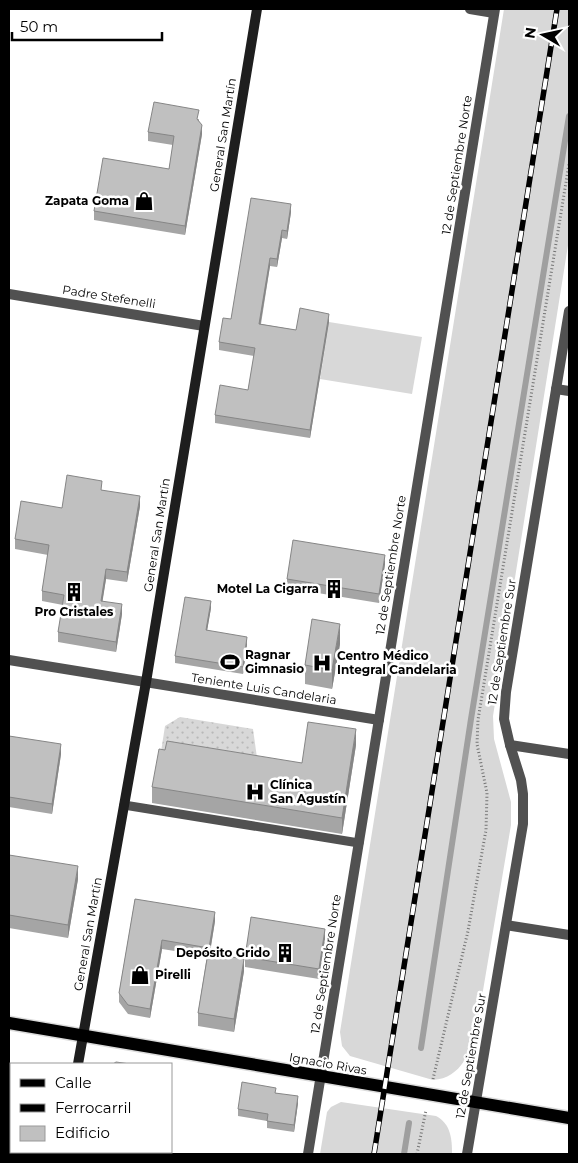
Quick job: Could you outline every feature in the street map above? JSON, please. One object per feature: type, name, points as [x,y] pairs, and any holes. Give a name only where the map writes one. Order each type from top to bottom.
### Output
[{"type":"main road","name":"General San Martín","points":[[78,1063],[146,682],[257,9]]},
{"type":"main road","name":"Ignacio Rivas","points":[[9,1023],[569,1118]]},
{"type":"street","points":[[470,9],[495,11]]},
{"type":"street","name":"12 de Septiembre Norte","points":[[308,1154],[495,11]]},
{"type":"street","name":"Padre Stefenelli","points":[[9,294],[204,326]]},
{"type":"street","name":"12 de Septiembre Sur","points":[[467,1154],[524,810],[521,780],[504,719],[506,692],[569,311]]},
{"type":"street","points":[[556,389],[569,391]]},
{"type":"street","name":"Teniente Luis Candelaria","points":[[9,660],[379,720]]},
{"type":"street","points":[[510,745],[569,754]]},
{"type":"street","points":[[506,925],[569,935]]},
{"type":"lane","points":[[124,805],[359,843]]},
{"type":"path","points":[[417,1154],[425,1114]]},
{"type":"shaded area","points":[[504,9],[569,9],[569,239],[493,716],[494,739],[511,802],[511,825],[477,1026],[472,1045],[464,1062],[458,1069],[443,1078],[433,1080],[350,1056],[342,1046],[340,1032]]},
{"type":"shaded area","points":[[329,322],[422,337],[412,394],[320,379]]},
{"type":"shaded area","points":[[180,717],[253,729],[259,772],[159,765],[165,726]]},
{"type":"shaded area","points":[[341,1102],[436,1116],[445,1123],[450,1132],[452,1154],[320,1154],[327,1112],[331,1107]]},
{"type":"building","points":[[154,102],[199,110],[197,119],[202,125],[185,226],[94,211],[103,158],[169,169],[174,136],[148,132]]},
{"type":"building","points":[[251,198],[291,204],[287,231],[282,230],[277,259],[270,258],[259,324],[296,330],[300,308],[329,314],[310,430],[215,415],[220,385],[248,390],[255,348],[219,342],[223,318],[231,319]]},
{"type":"building","points":[[67,475],[102,481],[101,490],[140,496],[127,572],[106,569],[101,601],[122,604],[116,642],[58,632],[64,595],[42,591],[49,545],[15,539],[21,501],[62,508]]},
{"type":"building","points":[[293,540],[385,555],[379,594],[287,579]]},
{"type":"building","points":[[185,597],[211,601],[206,630],[247,637],[243,667],[175,656]]},
{"type":"building","points":[[312,619],[340,624],[332,670],[305,665]]},
{"type":"building","name":"Clínica San Agustín","points":[[308,722],[356,729],[342,818],[152,787],[159,749],[165,750],[167,741],[302,763]]},
{"type":"building","points":[[9,736],[61,744],[52,804],[9,797]]},
{"type":"building","points":[[9,855],[78,866],[68,925],[9,915]]},
{"type":"building","points":[[135,899],[215,912],[209,948],[162,940],[150,1009],[128,1005],[119,993]]},
{"type":"building","name":"Depósito Grido","points":[[251,917],[325,929],[319,969],[245,957]]},
{"type":"building","points":[[208,953],[244,959],[234,1019],[198,1013]]},
{"type":"building","points":[[10,1073],[10,1153],[31,1154],[9,1154]]},
{"type":"building","points":[[242,1082],[276,1088],[275,1093],[298,1096],[294,1125],[267,1121],[268,1114],[238,1109]]},
{"type":"waterway","points":[[421,1048],[471,719],[569,116]]},
{"type":"waterway","points":[[404,1154],[409,1123]]},
{"type":"railway","points":[[374,1154],[557,9]]},
{"type":"place","name":"Zapata Goma","points":[[144,201]]},
{"type":"place","name":"Motel La Cigarra","points":[[334,589]]},
{"type":"place","name":"Pro Cristales","points":[[74,592]]},
{"type":"place","name":"Ragnar Gimnasio","points":[[230,662]]},
{"type":"place","name":"Centro Médico Integral Candelaria","points":[[322,663]]},
{"type":"place","name":"Clínica San Agustín","points":[[255,792]]},
{"type":"place","name":"Depósito Grido","points":[[285,953]]},
{"type":"place","name":"Pirelli","points":[[140,975]]}]
